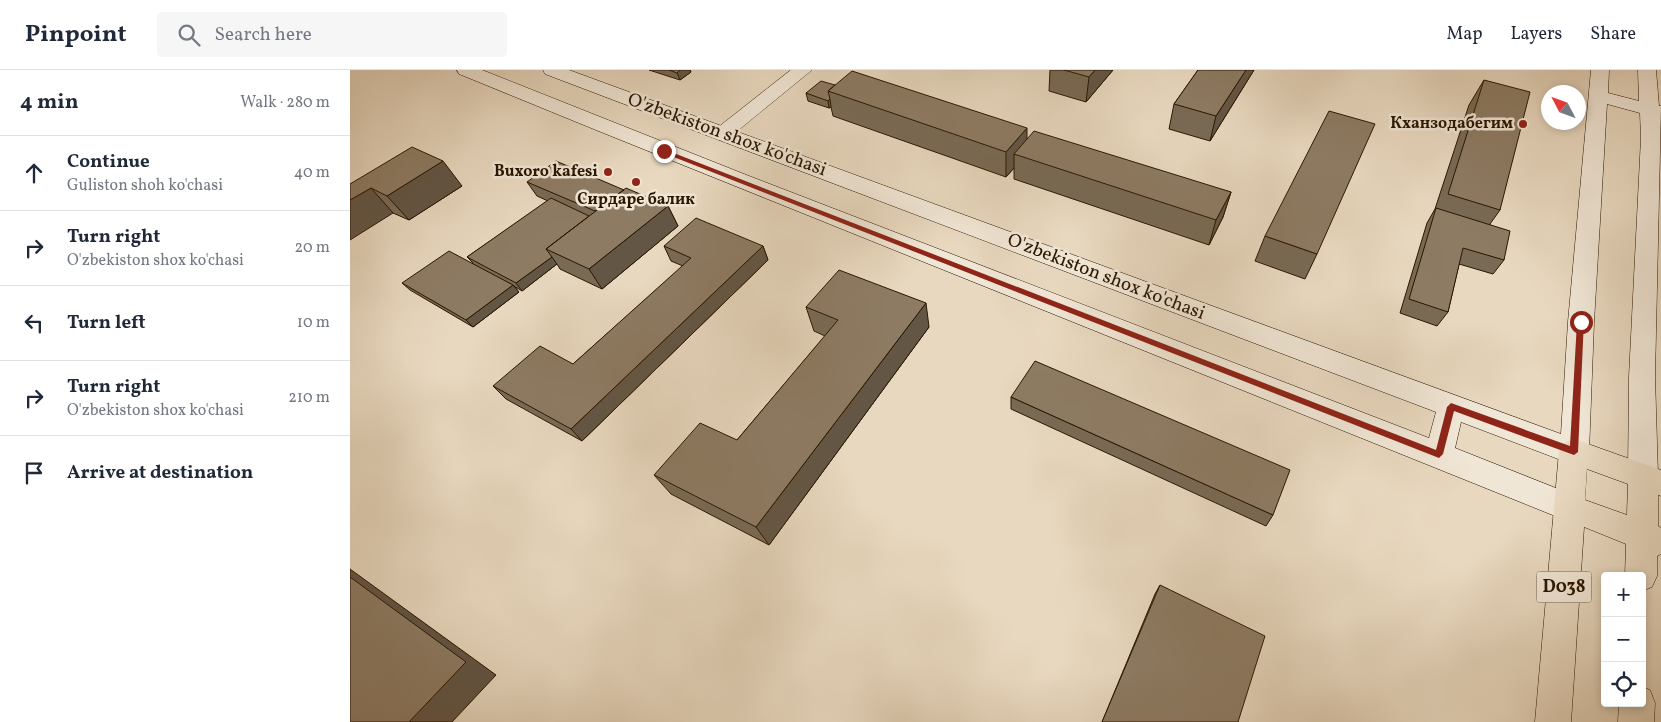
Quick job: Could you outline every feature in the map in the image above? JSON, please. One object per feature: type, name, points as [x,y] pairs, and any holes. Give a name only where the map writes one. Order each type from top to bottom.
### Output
[{"type":"main road","name":"O'zbekiston shox ko'chasi","points":[[466,70],[669,153],[1652,539]]},
{"type":"main road","name":"O'zbekiston shox ko'chasi","points":[[552,70],[1451,407],[1652,480]]},
{"type":"main road","points":[[724,133],[803,70]]},
{"type":"main road","points":[[1574,452],[1600,70]]},
{"type":"main road","points":[[1642,572],[1652,539],[1652,480],[1642,377],[1650,138],[1655,110],[1647,70]]},
{"type":"main road","points":[[1598,96],[1655,110]]},
{"type":"main road","points":[[1439,454],[1451,407]]},
{"type":"main road","name":"D038","points":[[1553,722],[1574,452]]},
{"type":"main road","points":[[1636,722],[1637,707]]},
{"type":"building","points":[[669,70],[680,70],[677,73]]},
{"type":"building","points":[[1064,70],[1095,70],[1089,77]]},
{"type":"building","points":[[1198,70],[1246,70],[1216,116],[1174,104]]},
{"type":"building","points":[[852,71],[1027,128],[1006,152],[828,91]]},
{"type":"building","points":[[1484,80],[1530,92],[1500,210],[1448,194]]},
{"type":"building","points":[[821,81],[835,85],[828,91],[830,99],[828,101],[806,93]]},
{"type":"building","points":[[1329,111],[1375,124],[1317,254],[1265,236]]},
{"type":"building","points":[[1034,131],[1231,192],[1216,220],[1014,154]]},
{"type":"building","points":[[412,147],[443,161],[387,196],[371,188],[350,200],[350,184]]},
{"type":"building","points":[[556,161],[624,190],[595,211],[527,182]]},
{"type":"building","points":[[626,188],[668,206],[589,269],[546,249]]},
{"type":"building","points":[[551,198],[589,216],[546,249],[552,257],[516,283],[467,257]]},
{"type":"building","points":[[1436,208],[1510,231],[1504,260],[1463,248],[1448,312],[1409,299]]},
{"type":"building","points":[[696,218],[763,246],[571,429],[493,386],[540,346],[573,364],[691,258],[664,246]]},
{"type":"building","points":[[449,251],[513,285],[466,320],[402,283]]},
{"type":"building","points":[[839,270],[926,303],[756,527],[654,475],[700,423],[737,440],[838,320],[806,307]]},
{"type":"building","points":[[1035,361],[1290,470],[1273,515],[1011,397]]},
{"type":"building","points":[[350,577],[466,662],[409,722],[350,722]]},
{"type":"building","points":[[1160,585],[1265,636],[1238,722],[1102,722]]},
{"type":"place","name":"Кханзодабегим","points":[[1523,124]]},
{"type":"place","name":"Buxoro kafesi","points":[[608,172]]},
{"type":"place","name":"Сирдаре балик","points":[[636,182]]},
{"type":"route","points":[[664,151],[1439,454],[1451,407],[1574,452],[1581,322]]}]
